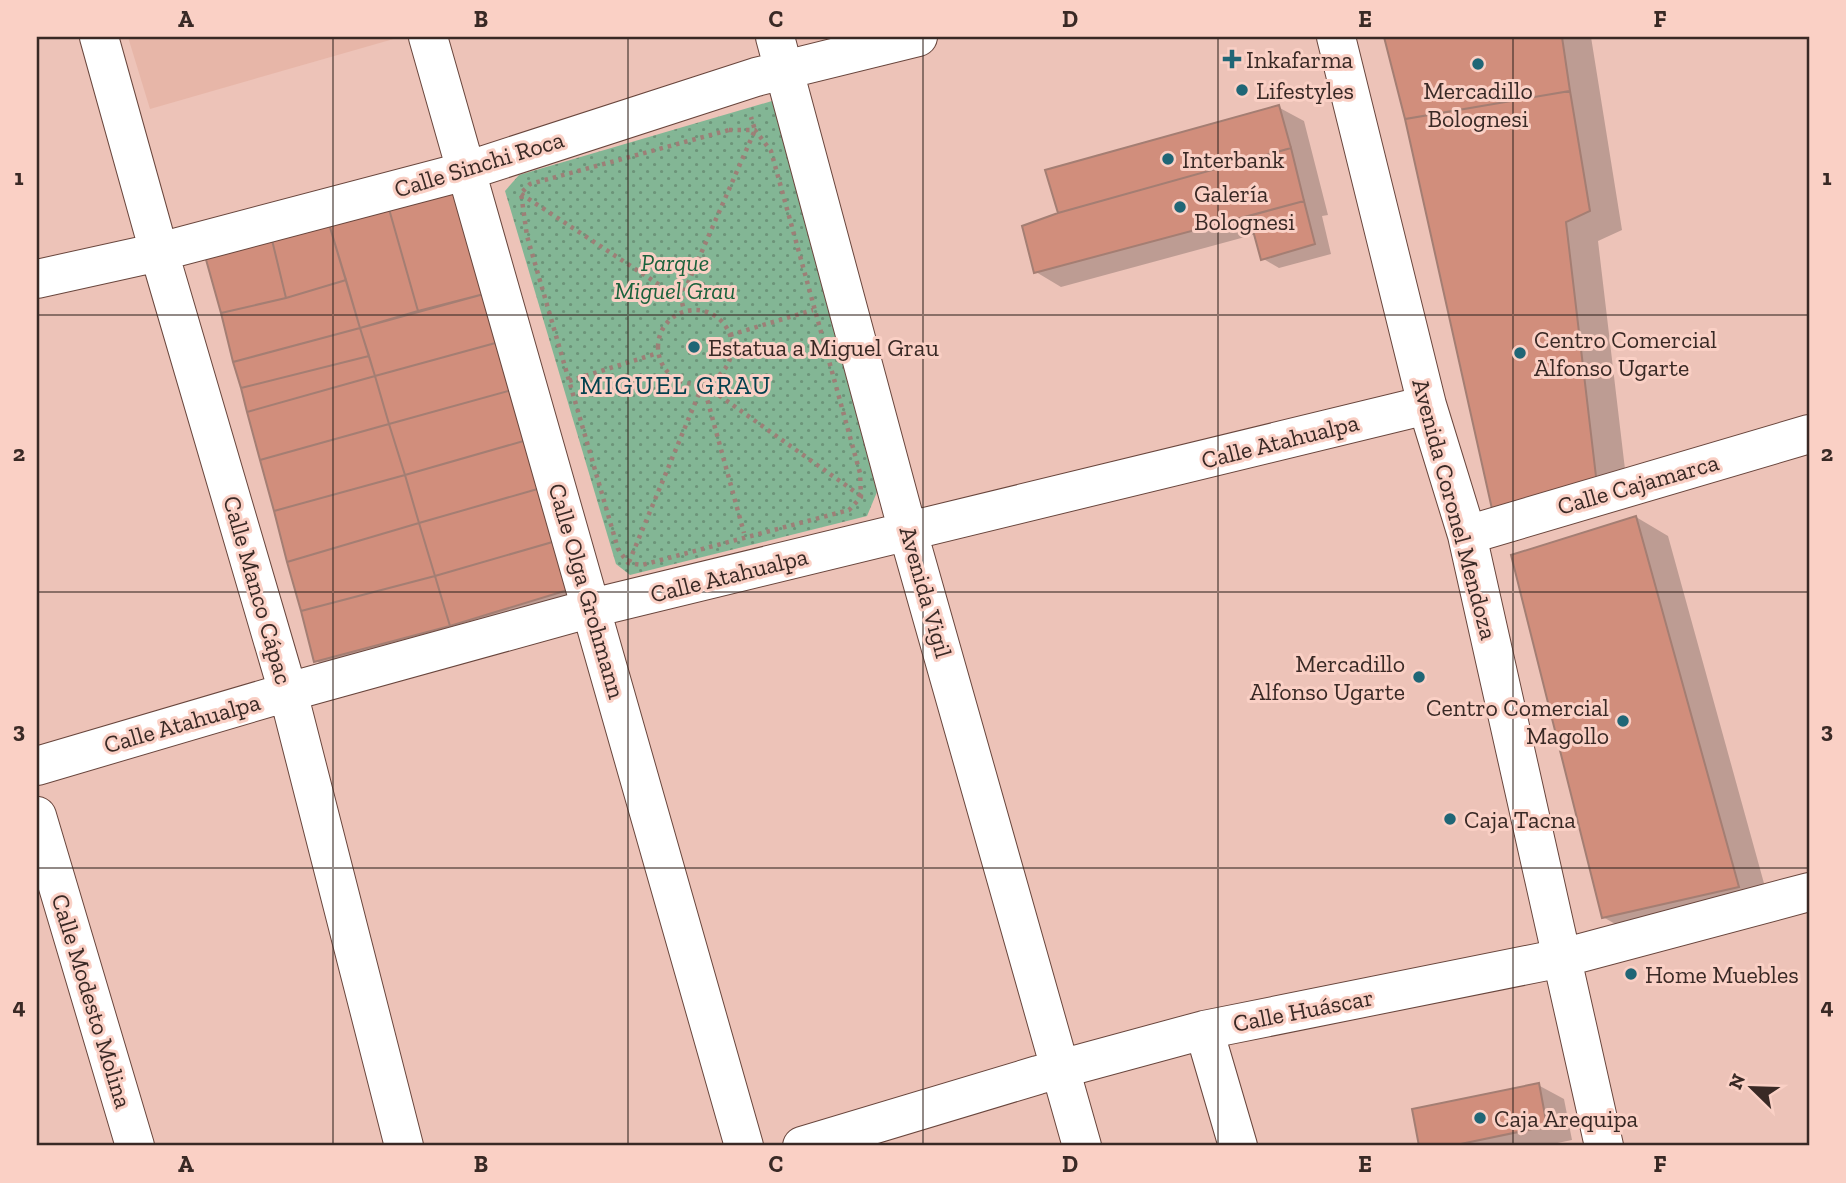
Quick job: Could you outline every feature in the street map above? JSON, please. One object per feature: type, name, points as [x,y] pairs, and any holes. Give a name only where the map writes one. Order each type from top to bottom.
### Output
[{"type":"street","name":"Calle Manco Cápac","points":[[99,37],[288,692],[404,1146]]},
{"type":"street","name":"Calle Olga Grohmann","points":[[428,37],[744,1146]]},
{"type":"street","name":"Calle Sinchi Roca","points":[[37,279],[159,251],[466,171],[756,77],[780,53],[918,37]]},
{"type":"street","name":"Avenida Coronel Mendoza","points":[[1336,37],[1427,405],[1467,535],[1604,1146]]},
{"type":"street","name":"Avenida Vigil","points":[[780,53],[908,532],[1082,1146]]},
{"type":"street","name":"Calle Atahualpa","points":[[37,766],[288,692],[592,608],[1427,405]]},
{"type":"street","name":"Calle Cajamarca","points":[[1467,535],[1809,434]]},
{"type":"street","name":"Calle Modesto Molina","points":[[37,816],[135,1146]]},
{"type":"street","name":"Calle Huáscar","points":[[802,1146],[1061,1069],[1204,1030],[1562,958],[1809,892]]},
{"type":"street","points":[[1204,1030],[1238,1146]]},
{"type":"path","points":[[521,193],[530,184],[729,130],[755,130]]},
{"type":"path","points":[[684,310],[681,299],[755,130]]},
{"type":"path","points":[[521,193],[527,236],[618,548],[628,563],[642,565],[849,510],[861,496],[860,473],[771,151],[755,130]]},
{"type":"path","points":[[521,193],[681,299]]},
{"type":"path","points":[[684,310],[703,310],[715,315],[730,335],[730,359],[715,379],[703,384],[679,381],[662,365],[658,341],[662,330],[669,320],[684,310]]},
{"type":"path","points":[[730,335],[815,310]]},
{"type":"path","points":[[569,381],[658,353]]},
{"type":"path","points":[[703,384],[861,496]]},
{"type":"path","points":[[628,563],[703,384]]},
{"type":"path","points":[[703,384],[746,537]]},
{"type":"shaded area","points":[[128,37],[397,37],[397,38],[150,109]]},
{"type":"green space","name":"Parque Miguel Grau","points":[[772,101],[877,492],[867,516],[630,575],[616,564],[505,191],[519,175]]},
{"type":"building","name":"Mercadillo Bolognesi","points":[[1384,37],[1562,37],[1570,91],[1405,119]]},
{"type":"building","name":"Centro Comercial Alfonso Ugarte","points":[[1570,91],[1590,211],[1566,222],[1597,485],[1492,509],[1405,119]]},
{"type":"building","name":"Interbank","points":[[1279,105],[1291,148],[1058,213],[1045,170]]},
{"type":"building","name":"Galería Bolognesi","points":[[1291,148],[1304,201],[1034,273],[1022,226],[1058,213]]},
{"type":"building","points":[[455,191],[484,294],[418,311],[389,209]]},
{"type":"building","points":[[1304,201],[1315,244],[1261,260],[1249,216]]},
{"type":"building","points":[[389,209],[418,311],[360,328],[329,224]]},
{"type":"building","points":[[329,224],[346,280],[286,298],[272,240]]},
{"type":"building","points":[[272,240],[286,298],[221,313],[205,256]]},
{"type":"building","points":[[346,280],[360,328],[233,362],[221,313]]},
{"type":"building","points":[[484,294],[499,342],[375,376],[360,328]]},
{"type":"building","points":[[360,328],[369,356],[241,388],[233,362]]},
{"type":"building","points":[[499,342],[512,390],[389,424],[375,376]]},
{"type":"building","points":[[369,356],[375,376],[247,412],[241,388]]},
{"type":"building","points":[[375,376],[389,424],[260,460],[247,412]]},
{"type":"building","points":[[512,390],[527,440],[405,475],[389,424]]},
{"type":"building","points":[[389,424],[405,475],[274,511],[260,460]]},
{"type":"building","points":[[527,440],[541,488],[419,523],[405,475]]},
{"type":"building","points":[[405,475],[419,523],[287,562],[274,511]]},
{"type":"building","points":[[541,488],[556,541],[435,576],[419,523]]},
{"type":"building","name":"Centro Comercial Magollo","points":[[1636,516],[1739,887],[1602,918],[1511,555]]},
{"type":"building","points":[[419,523],[435,576],[301,611],[287,562]]},
{"type":"building","points":[[556,541],[571,589],[450,626],[435,576]]},
{"type":"building","points":[[435,576],[450,626],[314,662],[301,611]]},
{"type":"building","name":"Caja Arequipa","points":[[1539,1083],[1547,1126],[1451,1146],[1419,1146],[1412,1109]]},
{"type":"place","name":"Inkafarma","points":[[1232,59]]},
{"type":"place","name":"Mercadillo Bolognesi","points":[[1478,64]]},
{"type":"place","name":"Lifestyles","points":[[1242,90]]},
{"type":"place","name":"Interbank","points":[[1168,159]]},
{"type":"place","name":"Galería Bolognesi","points":[[1180,207]]},
{"type":"place","name":"Estatua a Miguel Grau","points":[[694,347]]},
{"type":"place","name":"Centro Comercial Alfonso Ugarte","points":[[1520,353]]},
{"type":"place","name":"Mercadillo Alfonso Ugarte","points":[[1419,677]]},
{"type":"place","name":"Centro Comercial Magollo","points":[[1623,721]]},
{"type":"place","name":"Caja Tacna","points":[[1450,819]]},
{"type":"place","name":"Home Muebles","points":[[1631,974]]},
{"type":"place","name":"Caja Arequipa","points":[[1480,1118]]},
{"type":"district","name":"MIGUEL GRAU","points":[[676,385]]}]
